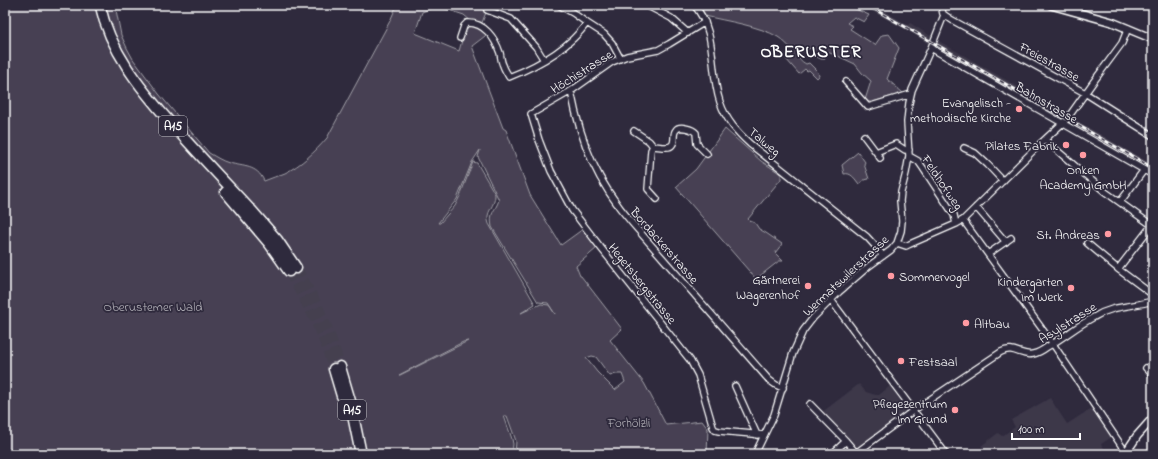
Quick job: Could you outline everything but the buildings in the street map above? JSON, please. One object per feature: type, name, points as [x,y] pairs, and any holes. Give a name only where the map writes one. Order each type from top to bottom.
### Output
[{"type":"highway","name":"A15","points":[[97,5],[110,44],[131,80],[156,112],[292,270],[274,237],[149,99],[122,60],[111,39],[100,5]]},
{"type":"highway","name":"A15","points":[[354,454],[337,368],[350,401],[361,454]]},
{"type":"main road","points":[[1051,5],[1102,18],[1153,39]]},
{"type":"main road","points":[[1126,453],[1137,436],[1153,418]]},
{"type":"street","points":[[559,5],[579,17],[587,24],[599,30],[616,48],[620,58]]},
{"type":"street","points":[[646,5],[671,18],[688,33]]},
{"type":"street","name":"Talweg","points":[[694,5],[703,17],[709,31],[720,101],[732,126],[738,134],[867,237],[883,256]]},
{"type":"street","points":[[941,5],[942,13],[944,15]]},
{"type":"street","points":[[487,10],[511,19],[532,42],[544,60]]},
{"type":"street","name":"Wermatswilerstrasse","points":[[755,454],[774,415],[793,353],[803,331],[813,318],[831,300],[869,266],[891,250],[897,243],[901,231],[902,221],[900,201],[901,192],[909,153],[907,117],[911,94],[944,15]]},
{"type":"street","name":"Freiestrasse","points":[[944,15],[1086,93],[1153,136]]},
{"type":"street","name":"Höchistrasse","points":[[531,114],[571,91],[605,66],[620,58],[658,50],[705,22]]},
{"type":"street","points":[[460,38],[464,26],[467,23],[481,25],[495,42],[509,77],[525,71],[544,60],[578,34],[587,24]]},
{"type":"street","points":[[897,243],[906,246],[963,220],[1067,119],[1122,43],[1128,28]]},
{"type":"street","name":"Bahnstrasse","points":[[931,48],[1153,175]]},
{"type":"street","points":[[846,82],[868,107],[911,94]]},
{"type":"street","name":"Bordackerstrasse","points":[[571,91],[579,128],[588,154],[598,177],[614,202],[769,380],[783,388]]},
{"type":"street","name":"Hegetsbergstrasse","points":[[531,114],[541,146],[572,210],[690,360],[699,380],[715,430],[764,435]]},
{"type":"street","points":[[634,131],[649,141],[653,146],[668,147],[673,144],[674,132],[676,129],[692,129],[696,133],[696,144],[707,154]]},
{"type":"street","points":[[864,136],[880,158]]},
{"type":"street","points":[[1045,140],[1094,182],[1152,226],[1118,269]]},
{"type":"street","points":[[876,152],[896,144],[909,153]]},
{"type":"street","name":"Bordackerstrasse","points":[[653,146],[651,150],[648,189],[657,199]]},
{"type":"street","points":[[964,148],[975,153],[1003,181]]},
{"type":"street","name":"Feldhofweg","points":[[909,153],[923,168],[954,215],[956,224]]},
{"type":"street","points":[[1120,202],[1144,170]]},
{"type":"street","points":[[976,207],[1006,242]]},
{"type":"street","points":[[963,220],[1053,344],[1126,453]]},
{"type":"street","points":[[988,254],[1011,238]]},
{"type":"street","points":[[1087,243],[1118,269],[1153,295]]},
{"type":"street","points":[[831,300],[946,454]]},
{"type":"street","name":"Asylstrasse","points":[[857,454],[914,410],[1005,350],[1013,350],[1028,355],[1034,354],[1053,344],[1093,317],[1108,310],[1121,306],[1153,301]]},
{"type":"street","points":[[1146,368],[1153,375]]},
{"type":"street","points":[[735,386],[757,435]]},
{"type":"street","points":[[810,404],[857,454]]},
{"type":"street","points":[[832,454],[846,441]]},
{"type":"shaded area","points":[[860,5],[874,5],[908,25],[910,23],[1153,165],[1153,173],[928,44],[911,32]]},
{"type":"shaded area","points":[[859,384],[866,392],[876,395],[879,395],[890,386],[906,409],[906,414],[861,447],[854,447],[821,413]]},
{"type":"shaded area","points":[[1050,398],[1067,424],[1092,408],[1112,437],[1101,444],[1108,454],[987,454],[981,446],[998,433],[1002,436],[1015,427],[1011,420]]},
{"type":"green space","name":"Oberustemer Wald","points":[[5,5],[115,5],[121,35],[127,48],[133,59],[159,94],[209,153],[226,162],[254,169],[264,181],[285,173],[297,166],[313,153],[327,138],[390,21],[397,5],[472,5],[487,10],[481,25],[489,33],[472,46],[503,128],[506,130],[530,195],[561,245],[583,229],[597,248],[576,266],[580,276],[622,329],[610,340],[644,383],[666,425],[702,421],[708,429],[707,454],[515,454],[516,441],[507,416],[504,416],[512,439],[512,454],[5,454]],"holes":[[[437,6],[464,15],[472,22],[467,23],[459,51],[415,33],[422,12]],[[480,150],[478,157],[499,200],[491,218],[492,227],[538,302],[548,303],[555,314],[549,305],[541,304],[521,313],[535,304],[489,224],[488,216],[494,202],[495,194],[477,163],[473,162],[455,206],[440,223],[438,223],[457,199],[472,162]],[[468,341],[399,375],[463,342]],[[592,356],[596,357],[610,376],[622,374],[625,382],[615,390],[597,372],[586,358]]]},
{"type":"green space","points":[[699,5],[846,5],[869,15],[864,22],[854,17],[847,23],[853,26],[850,29],[875,45],[882,35],[889,34],[899,48],[887,79],[903,93],[872,102],[867,102],[865,100],[871,81],[855,64],[827,52],[824,56],[825,59],[821,59],[815,56],[813,50],[809,48],[799,52],[799,58],[806,64],[809,63],[818,72],[819,76],[817,78],[809,70],[807,71],[805,69],[799,74],[786,59],[792,49],[780,38],[771,33],[753,27],[705,16]]},
{"type":"green space","points":[[725,129],[761,161],[781,174],[781,179],[748,219],[755,223],[759,229],[782,244],[775,253],[783,261],[779,261],[756,279],[676,187],[696,169]]},
{"type":"green space","points":[[858,152],[865,162],[864,164],[869,179],[864,180],[859,184],[851,175],[844,174],[842,165]]},
{"type":"tunnel","points":[[296,268],[324,320],[340,367]]},
{"type":"tunnel","points":[[289,271],[314,317],[334,369]]},
{"type":"railway","points":[[867,5],[1153,168]]},
{"type":"place","name":"Evangelisch - methodische Kirche","points":[[1019,109]]},
{"type":"place","name":"Pilates Fabrik","points":[[1066,145]]},
{"type":"place","name":"Onken Academy GmbH","points":[[1083,155]]},
{"type":"place","name":"St. Andreas","points":[[1108,234]]},
{"type":"place","name":"Sommervogel","points":[[891,276]]},
{"type":"place","name":"Gärtnerei Wagerenhof","points":[[808,286]]},
{"type":"place","name":"Kindergarten Im Werk","points":[[1071,288]]},
{"type":"place","name":"Altbau","points":[[966,323]]},
{"type":"place","name":"Festsaal","points":[[901,361]]},
{"type":"place","name":"Pflegezentrum Im Grund","points":[[955,410]]},
{"type":"district","name":"OBERUSTER","points":[[811,51]]},
{"type":"park label","name":"Forhölzli","points":[[629,422]]}]
